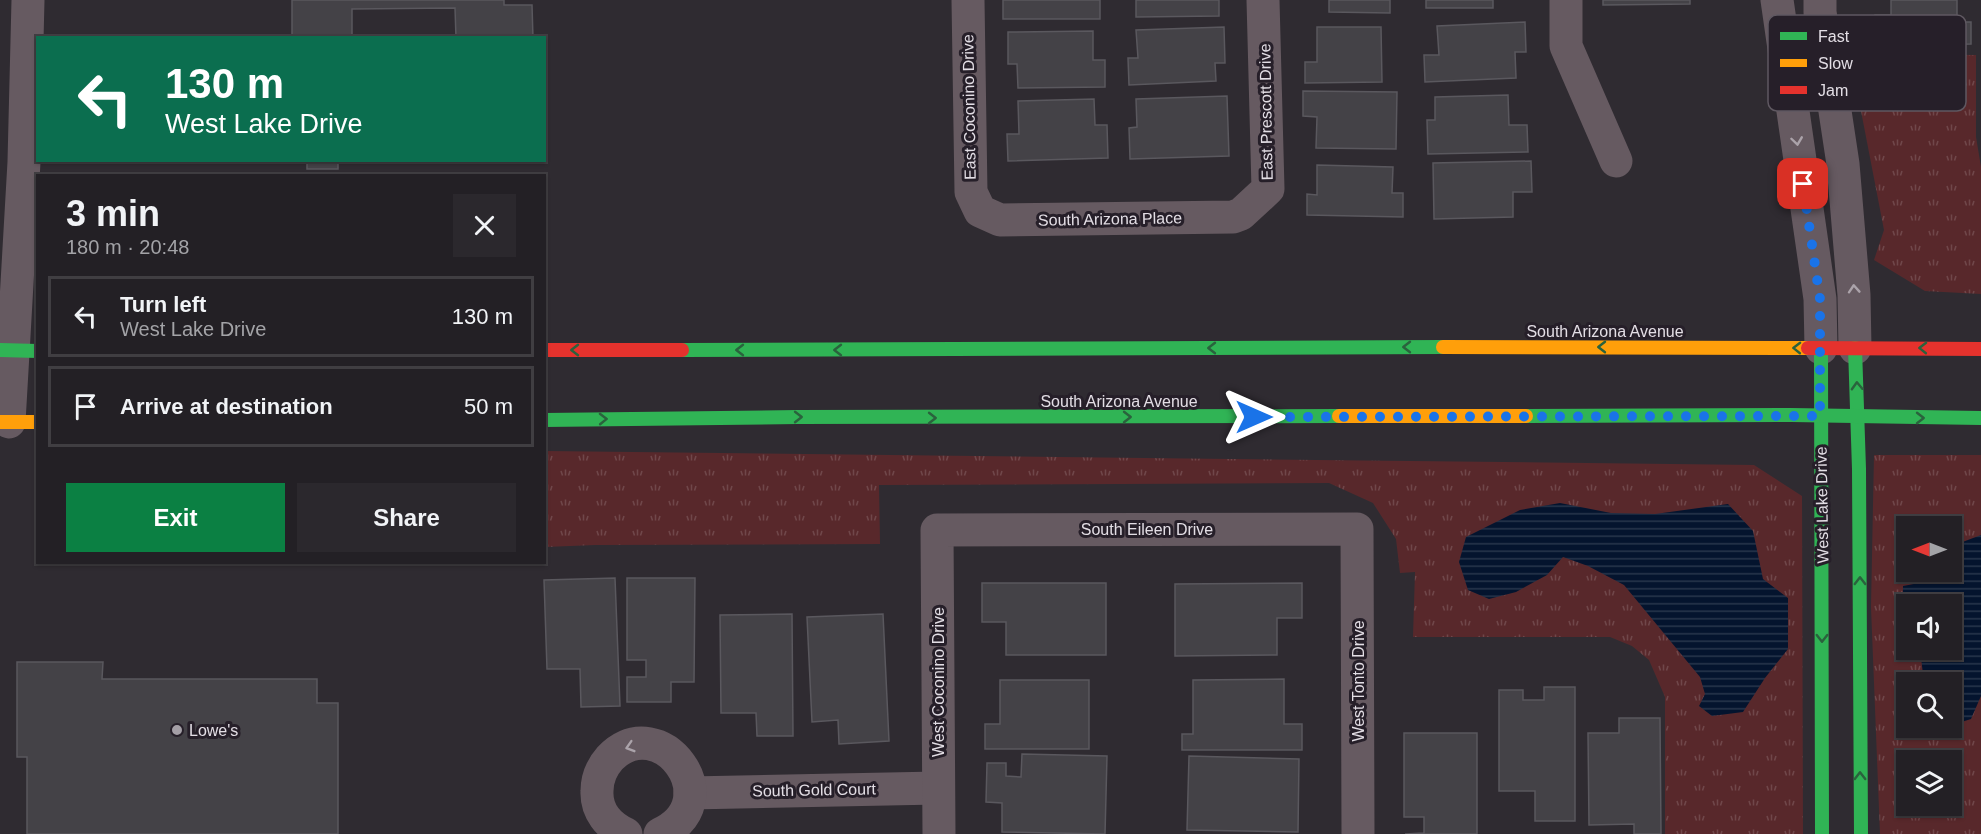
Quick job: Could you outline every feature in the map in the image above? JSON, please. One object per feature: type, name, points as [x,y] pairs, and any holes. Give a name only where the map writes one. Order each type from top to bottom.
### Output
[{"type":"main road","name":"South Arizona Avenue","points":[[546,350],[1454,347],[1981,349]]},
{"type":"main road","name":"West Lake Drive","points":[[1821,348],[1822,834]]},
{"type":"main road","points":[[1856,348],[1861,834]]},
{"type":"main road","name":"South Arizona Avenue","points":[[546,420],[798,417],[1820,416],[1981,418]]},
{"type":"street","points":[[16,422],[28,0]]},
{"type":"street","name":"East Coconino Drive","points":[[968,0],[971,192],[980,211]]},
{"type":"street","name":"East Prescott Drive","points":[[1241,214],[1268,189],[1263,0]]},
{"type":"street","points":[[1566,0],[1566,46],[1616,160]]},
{"type":"street","name":"West Lake Drive","points":[[1777,0],[1779,15]]},
{"type":"street","points":[[1820,0],[1820,15]]},
{"type":"street","name":"West Lake Drive","points":[[1793,111],[1820,299],[1821,348]]},
{"type":"street","points":[[1835,111],[1843,164],[1856,348]]},
{"type":"street","name":"South Arizona Place","points":[[980,211],[1000,220],[1233,217],[1241,214]]},
{"type":"street","name":"South Eileen Drive","points":[[937,530],[1357,529]]},
{"type":"street","name":"West Tonto Drive","points":[[1357,529],[1358,834]]},
{"type":"street","name":"West Coconino Drive","points":[[937,530],[939,834]]},
{"type":"street","points":[[626,834],[616,829],[599,807],[596,792],[598,778],[605,764],[615,753],[628,746],[643,744],[658,746],[671,753],[682,764],[688,778],[690,793],[687,807],[680,819],[670,829],[660,834]]},
{"type":"street","name":"South Gold Court","points":[[690,793],[938,788]]},
{"type":"green space","points":[[1966,55],[1976,55],[1976,137],[1981,167],[1981,294],[1925,291],[1874,260],[1884,230],[1861,111],[1966,111]]},
{"type":"green space","points":[[546,451],[1754,465],[1802,496],[1803,834],[1665,834],[1665,697],[1649,660],[1632,646],[1610,637],[1413,637],[1415,572],[1400,573],[1396,539],[1373,503],[1329,483],[879,485],[880,544],[546,547]]},
{"type":"green space","points":[[1874,455],[1981,455],[1981,834],[1880,834],[1871,607]]},
{"type":"water","points":[[1560,503],[1611,513],[1655,514],[1728,504],[1753,531],[1763,579],[1788,598],[1788,649],[1765,678],[1743,712],[1712,716],[1699,706],[1705,694],[1700,677],[1624,585],[1588,566],[1563,557],[1547,575],[1516,592],[1489,599],[1468,590],[1459,562],[1466,537],[1520,510]]},
{"type":"water","points":[[1981,535],[1981,696],[1971,719],[1962,722],[1962,672],[1923,672],[1921,660],[1962,660],[1962,594],[1903,594],[1903,586],[1920,582],[1962,582],[1962,542]]},
{"type":"building","points":[[292,0],[504,0],[504,5],[532,5],[533,36],[456,36],[455,8],[352,9],[352,36],[292,36]]},
{"type":"building","points":[[1003,0],[1100,0],[1100,19],[1003,19]]},
{"type":"building","points":[[1136,0],[1219,0],[1219,16],[1136,17]]},
{"type":"building","points":[[1329,0],[1390,0],[1390,13],[1329,12]]},
{"type":"building","points":[[1426,0],[1493,0],[1493,8],[1426,8]]},
{"type":"building","points":[[1603,0],[1690,0],[1690,4],[1603,5]]},
{"type":"building","points":[[1891,0],[1957,0],[1957,15],[1891,15]]},
{"type":"building","points":[[1525,22],[1526,52],[1515,52],[1516,78],[1425,82],[1424,55],[1439,55],[1437,26]]},
{"type":"building","points":[[1966,22],[1971,22],[1971,44],[1966,44]]},
{"type":"building","points":[[1224,27],[1225,63],[1215,63],[1216,81],[1129,85],[1128,58],[1138,58],[1136,30]]},
{"type":"building","points":[[1317,27],[1381,27],[1382,82],[1305,83],[1305,62],[1317,62]]},
{"type":"building","points":[[1093,31],[1093,60],[1105,60],[1105,87],[1018,88],[1017,64],[1008,64],[1008,32]]},
{"type":"building","points":[[1303,91],[1397,92],[1396,149],[1316,148],[1317,117],[1303,116]]},
{"type":"building","points":[[1508,95],[1509,125],[1527,125],[1528,152],[1428,154],[1427,120],[1435,120],[1435,97]]},
{"type":"building","points":[[1227,96],[1229,156],[1130,159],[1129,128],[1137,127],[1136,99]]},
{"type":"building","points":[[1094,99],[1095,125],[1107,125],[1108,158],[1008,161],[1007,134],[1019,134],[1018,101]]},
{"type":"building","points":[[1531,161],[1532,192],[1513,192],[1513,217],[1434,219],[1433,163]]},
{"type":"building","points":[[307,162],[338,162],[338,169],[307,169]]},
{"type":"building","points":[[1317,165],[1393,167],[1392,193],[1403,193],[1403,217],[1307,215],[1307,194],[1317,195]]},
{"type":"building","points":[[615,578],[620,706],[581,707],[580,669],[547,669],[544,580]]},
{"type":"building","points":[[627,578],[695,578],[694,682],[671,682],[671,702],[627,702],[627,677],[646,677],[646,660],[627,660]]},
{"type":"building","points":[[982,583],[1106,583],[1106,655],[1006,655],[1006,622],[982,622]]},
{"type":"building","points":[[1302,583],[1302,618],[1277,618],[1277,655],[1175,656],[1175,584]]},
{"type":"building","points":[[792,614],[793,736],[757,736],[756,713],[721,713],[720,615]]},
{"type":"building","points":[[883,614],[889,741],[839,744],[838,720],[812,722],[807,617]]},
{"type":"building","name":"Lowe's","points":[[17,662],[103,662],[102,679],[317,679],[317,703],[338,703],[338,834],[27,834],[27,757],[17,757]]},
{"type":"building","points":[[1284,679],[1284,724],[1302,724],[1302,750],[1182,750],[1182,734],[1193,734],[1193,680]]},
{"type":"building","points":[[1000,680],[1089,680],[1089,749],[985,749],[985,724],[1000,724]]},
{"type":"building","points":[[1544,687],[1575,687],[1575,821],[1535,821],[1535,791],[1499,791],[1499,690],[1523,690],[1523,700],[1544,700]]},
{"type":"building","points":[[1619,718],[1660,718],[1661,834],[1634,834],[1634,824],[1589,825],[1588,733],[1619,733]]},
{"type":"building","points":[[1404,733],[1477,733],[1477,834],[1405,834],[1424,833],[1424,817],[1404,817]]},
{"type":"building","points":[[1022,754],[1107,756],[1105,834],[1002,832],[1002,803],[986,802],[987,763],[1006,763],[1006,776],[1021,777]]},
{"type":"building","points":[[1189,756],[1299,759],[1298,832],[1187,830]]},
{"type":"traffic: fast","points":[[682,350],[1443,347]]},
{"type":"traffic: fast","points":[[1821,348],[1822,834]]},
{"type":"traffic: fast","points":[[1855,348],[1859,469],[1861,834]]},
{"type":"traffic: fast","points":[[0,350],[36,351]]},
{"type":"traffic: fast","points":[[1526,416],[1791,415],[1981,418]]},
{"type":"traffic: fast","points":[[546,420],[1339,416]]},
{"type":"traffic: slow","points":[[1443,347],[1808,348]]},
{"type":"traffic: slow","points":[[1339,416],[1526,416]]},
{"type":"traffic: slow","points":[[0,422],[36,422]]},
{"type":"traffic: jam","points":[[1808,348],[1981,349]]},
{"type":"traffic: jam","points":[[546,350],[682,350]]},
{"type":"place","name":"Lowe's","points":[[177,730]]},
{"type":"route","points":[[1254,417],[1820,416],[1820,299],[1803,184]]}]
